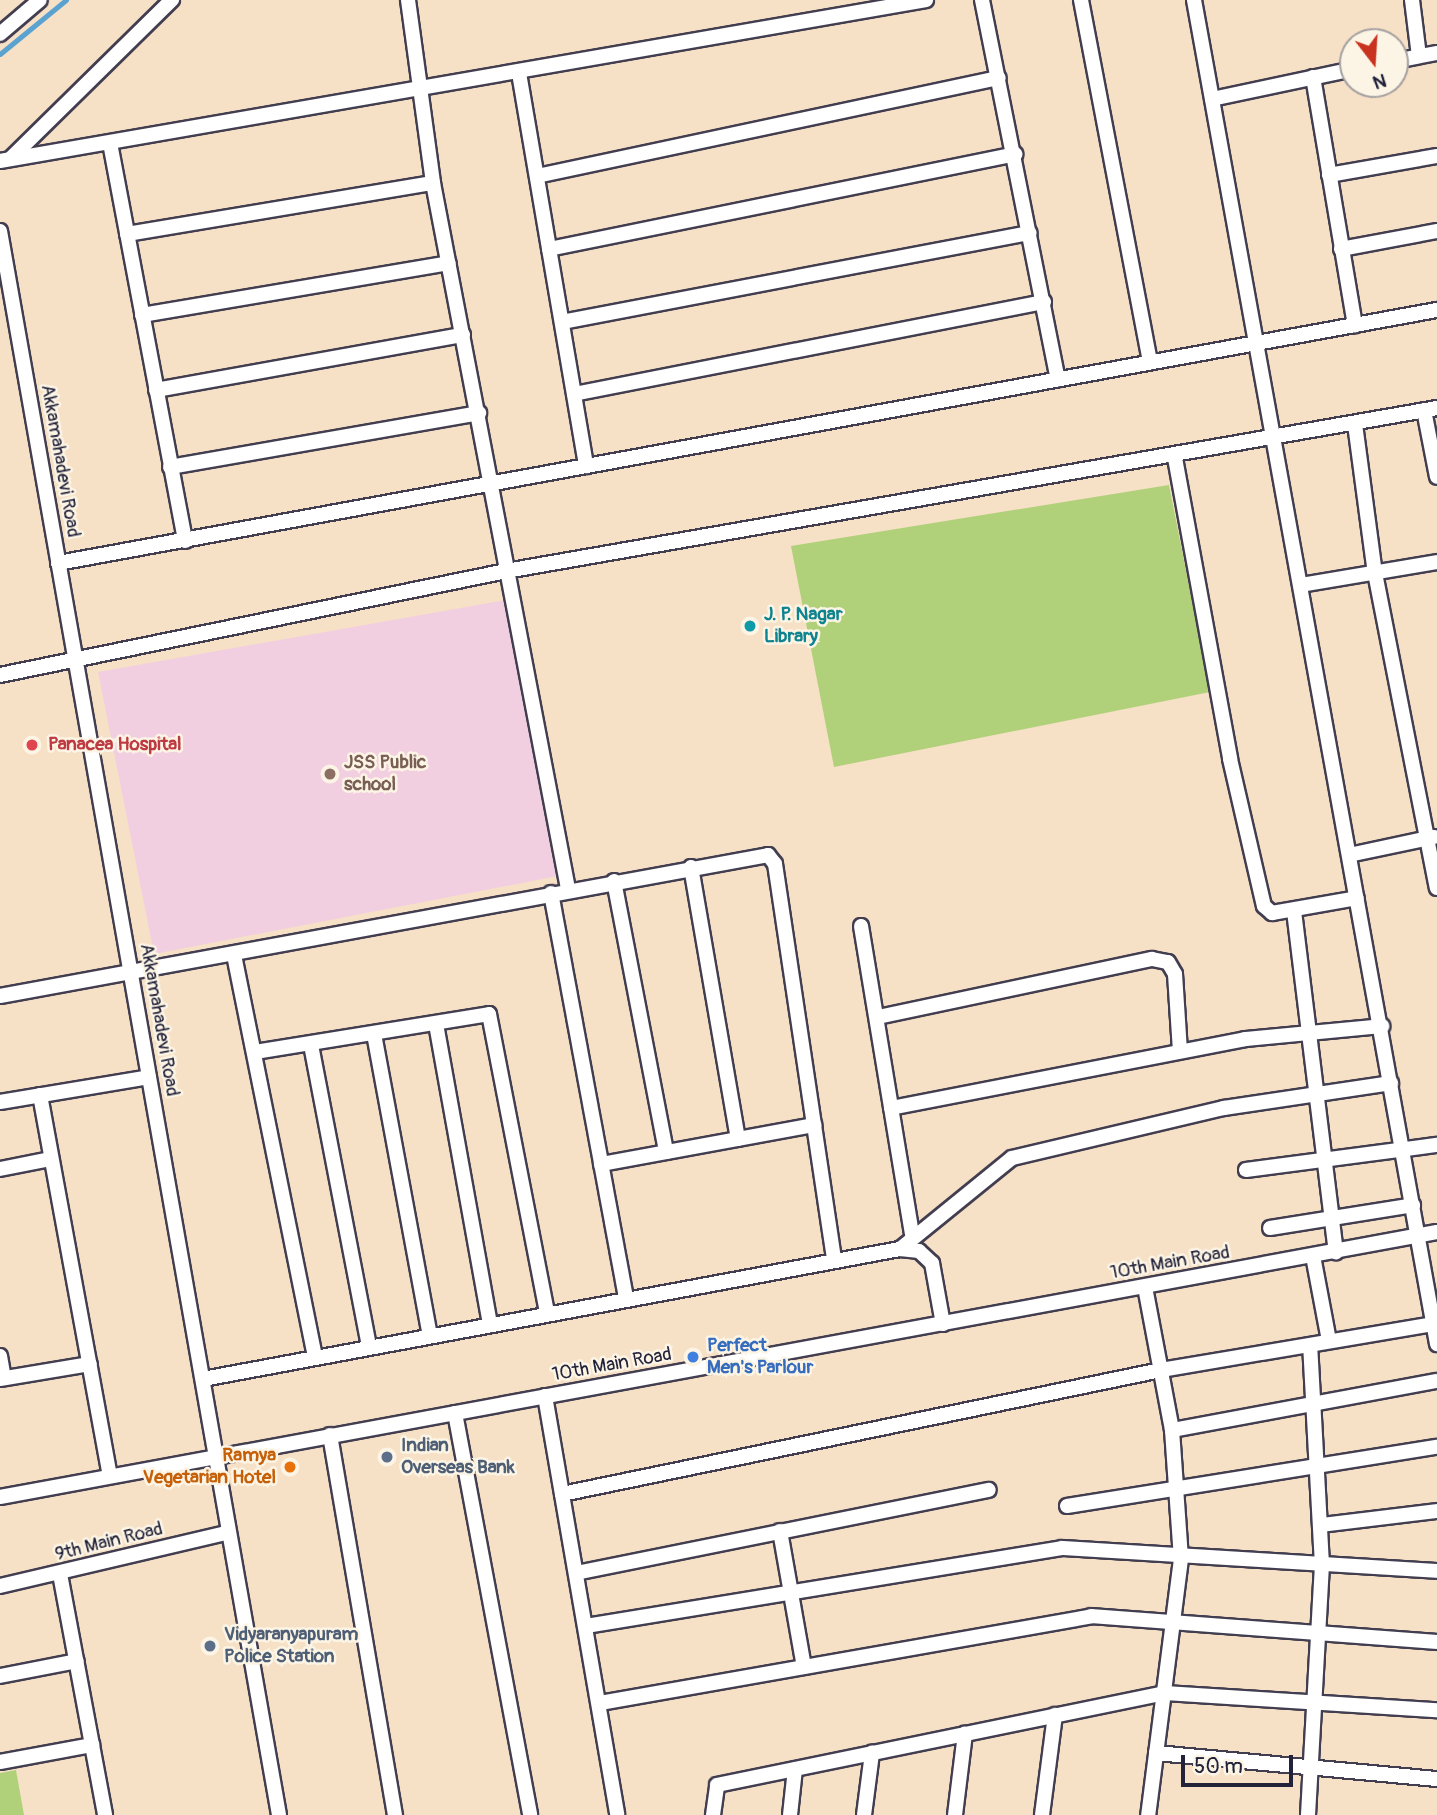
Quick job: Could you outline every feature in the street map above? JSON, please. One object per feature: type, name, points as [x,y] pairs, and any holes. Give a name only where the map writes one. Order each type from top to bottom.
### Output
[{"type":"street","points":[[0,34],[40,0]]},
{"type":"street","points":[[6,159],[172,0]]},
{"type":"street","points":[[408,0],[433,183],[495,486],[506,571],[568,889]]},
{"type":"street","points":[[6,159],[519,73],[926,0]]},
{"type":"street","points":[[982,0],[1016,154],[1058,379]]},
{"type":"street","points":[[1082,0],[1150,362]]},
{"type":"street","points":[[562,1494],[1161,1370],[1329,1341],[1436,1336],[1259,342],[1195,0]]},
{"type":"street","points":[[1412,0],[1419,56]]},
{"type":"street","points":[[1409,58],[1437,53]]},
{"type":"street","points":[[1212,99],[1339,71]]},
{"type":"street","points":[[519,73],[586,466]]},
{"type":"street","points":[[1313,76],[1355,325]]},
{"type":"street","points":[[537,176],[999,78]]},
{"type":"street","points":[[110,143],[185,541]]},
{"type":"street","points":[[549,249],[1016,154]]},
{"type":"street","points":[[1329,175],[1437,156]]},
{"type":"street","points":[[127,234],[433,183]]},
{"type":"street","name":"Akkamahadevi Road","points":[[0,231],[73,658],[218,1456],[226,1533],[279,1815]]},
{"type":"street","points":[[1342,249],[1437,231]]},
{"type":"street","points":[[562,322],[1030,233]]},
{"type":"street","points":[[142,314],[449,263]]},
{"type":"street","points":[[574,394],[1044,302]]},
{"type":"street","points":[[58,563],[495,486],[586,466],[1437,310]]},
{"type":"street","points":[[156,390],[463,335]]},
{"type":"street","points":[[0,675],[506,571],[1174,458],[1430,409],[1437,477]]},
{"type":"street","points":[[170,467],[479,413]]},
{"type":"street","points":[[1355,424],[1375,573],[1432,838],[1437,888]]},
{"type":"street","points":[[1174,458],[1230,759],[1264,906],[1272,913],[1357,898]]},
{"type":"street","points":[[1301,585],[1437,562]]},
{"type":"street","points":[[1349,855],[1432,838]]},
{"type":"street","points":[[0,996],[131,975],[568,889],[763,854],[773,859],[834,1261]]},
{"type":"street","points":[[691,867],[738,1139]]},
{"type":"street","points":[[614,881],[666,1152]]},
{"type":"street","points":[[551,893],[626,1298]]},
{"type":"street","points":[[1294,911],[1314,1037],[1328,1217],[1336,1252]]},
{"type":"street","points":[[861,926],[912,1234]]},
{"type":"street","points":[[234,955],[315,1357]]},
{"type":"street","points":[[878,1017],[1152,959],[1168,962],[1175,974],[1180,1051]]},
{"type":"street","points":[[255,1052],[489,1014],[548,1313]]},
{"type":"street","points":[[436,1024],[490,1325]]},
{"type":"street","points":[[891,1108],[1245,1039],[1314,1037],[1382,1026]]},
{"type":"street","points":[[374,1034],[430,1335]]},
{"type":"street","points":[[311,1045],[369,1347]]},
{"type":"street","points":[[0,1102],[149,1077]]},
{"type":"street","points":[[900,1249],[912,1234],[1013,1158],[1224,1108],[1318,1098],[1391,1083]]},
{"type":"street","points":[[40,1095],[110,1476]]},
{"type":"street","points":[[601,1164],[814,1125]]},
{"type":"street","points":[[1246,1170],[1437,1145]]},
{"type":"street","points":[[0,1168],[51,1159]]},
{"type":"street","points":[[1270,1228],[1413,1205]]},
{"type":"street","name":"10th Main Road","points":[[0,1497],[1437,1232]]},
{"type":"street","points":[[202,1379],[900,1249],[919,1251],[932,1263],[943,1324]]},
{"type":"street","points":[[1313,1256],[1329,1341]]},
{"type":"street","points":[[1145,1287],[1172,1430],[1181,1559],[1148,1815]]},
{"type":"street","points":[[1308,1815],[1322,1565],[1310,1345]]},
{"type":"street","points":[[0,1356],[2,1378],[90,1364]]},
{"type":"street","points":[[1172,1430],[1437,1381]]},
{"type":"street","points":[[545,1396],[600,1703],[617,1815]]},
{"type":"street","points":[[455,1413],[530,1815]]},
{"type":"street","points":[[330,1435],[396,1815]]},
{"type":"street","points":[[1067,1506],[1437,1447]]},
{"type":"street","points":[[576,1573],[989,1490]]},
{"type":"street","points":[[1321,1525],[1437,1511]]},
{"type":"street","points":[[780,1531],[804,1667]]},
{"type":"street","name":"9th Main Road","points":[[0,1586],[61,1574],[226,1533]]},
{"type":"street","points":[[586,1626],[1062,1548],[1181,1559],[1437,1571]]},
{"type":"street","points":[[61,1574],[104,1815]]},
{"type":"street","points":[[600,1703],[1091,1616],[1320,1638],[1437,1642]]},
{"type":"street","points":[[0,1676],[76,1661]]},
{"type":"street","points":[[713,1815],[718,1784],[1164,1693],[1315,1700],[1437,1710]]},
{"type":"street","points":[[1042,1815],[1055,1716]]},
{"type":"street","points":[[955,1815],[965,1734]]},
{"type":"street","points":[[0,1762],[92,1745]]},
{"type":"street","points":[[864,1815],[872,1753]]},
{"type":"street","points":[[1156,1753],[1437,1779]]},
{"type":"street","points":[[790,1815],[795,1769]]},
{"type":"shaded area","name":"JSS Public school","points":[[511,599],[558,876],[154,954],[98,672]]},
{"type":"green space","points":[[1169,485],[1210,692],[834,767],[791,546]]},
{"type":"green space","points":[[16,1770],[24,1815],[0,1815],[0,1773]]},
{"type":"waterway","points":[[0,54],[66,0]]},
{"type":"place","name":"J. P. Nagar Library","points":[[750,626]]},
{"type":"place","name":"Panacea Hospital","points":[[32,745]]},
{"type":"place","name":"JSS Public school","points":[[330,774]]},
{"type":"place","name":"Perfect Men's Parlour","points":[[693,1357]]},
{"type":"place","name":"Indian Overseas Bank","points":[[387,1457]]},
{"type":"place","name":"Ramya Vegetarian Hotel","points":[[290,1467]]},
{"type":"place","name":"Vidyaranyapuram Police Station","points":[[210,1646]]}]
